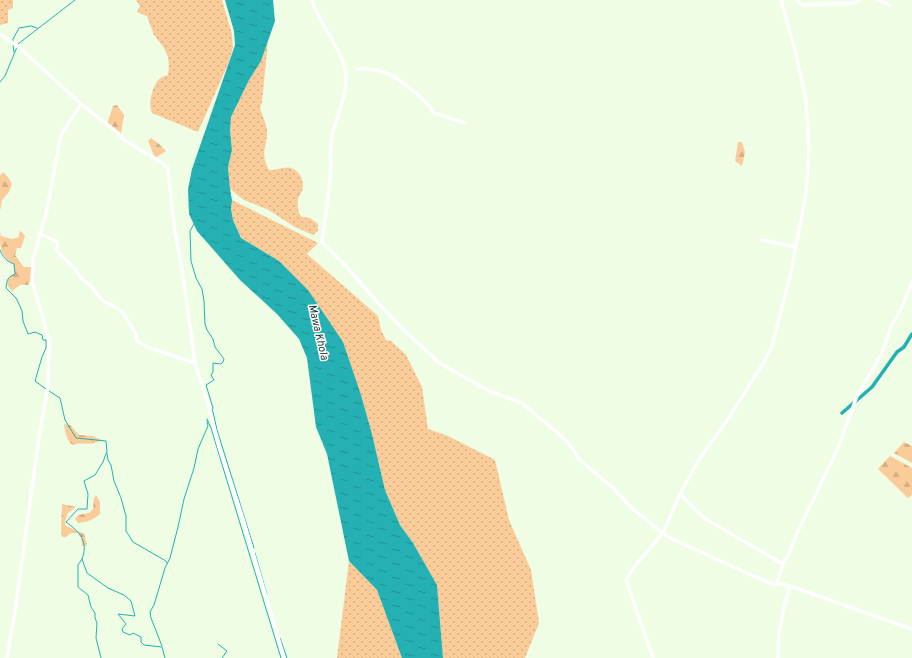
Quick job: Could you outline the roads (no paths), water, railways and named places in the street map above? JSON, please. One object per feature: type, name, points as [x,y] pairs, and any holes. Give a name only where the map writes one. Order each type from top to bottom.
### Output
[{"type":"street","points":[[312,0],[319,19],[337,48],[344,66],[346,81],[332,137],[330,178],[322,242],[345,265],[378,303],[438,362],[489,391],[522,403],[567,441],[580,460],[612,487],[633,509],[672,539],[751,575],[775,584],[777,583],[790,586],[912,629]]},
{"type":"street","points":[[653,658],[626,580],[634,567],[663,533],[680,494],[698,461],[728,419],[764,362],[772,346],[796,247],[806,194],[809,149],[806,100],[796,54],[781,0]]},
{"type":"street","points":[[797,0],[802,5],[854,3],[860,0]]},
{"type":"street","points":[[878,0],[890,5]]},
{"type":"street","points":[[0,34],[20,48],[81,104],[118,133],[127,142],[161,162],[168,168],[174,226],[183,275],[195,363],[208,404],[219,447],[243,519],[284,658]]},
{"type":"street","points":[[356,68],[385,72],[420,97],[430,106],[434,113],[464,123]]},
{"type":"street","points":[[7,658],[40,430],[48,387],[49,339],[32,281],[32,259],[46,214],[61,134],[81,104]]},
{"type":"street","points":[[39,233],[57,242],[58,244],[56,250],[75,269],[80,277],[91,286],[103,301],[117,308],[123,313],[136,334],[137,341],[150,348],[195,363]]},
{"type":"street","points":[[762,240],[796,247]]},
{"type":"street","points":[[777,583],[783,564],[798,530],[835,455],[857,396],[881,355],[891,327],[903,305],[912,282]]},
{"type":"street","points":[[680,494],[704,518],[783,564]]},
{"type":"street","points":[[778,658],[779,633],[785,602],[790,586]]},
{"type":"water","name":"Mawa Khola","points":[[225,0],[273,0],[275,21],[261,61],[249,80],[231,117],[230,131],[232,150],[228,167],[233,220],[241,238],[279,261],[308,290],[343,342],[361,395],[385,490],[400,525],[413,543],[437,585],[443,658],[402,658],[377,590],[349,561],[327,454],[316,427],[307,358],[299,339],[277,314],[240,280],[197,231],[189,214],[188,189],[192,169],[235,45],[234,31]]},
{"type":"waterway","points":[[18,44],[75,0]]},
{"type":"waterway","points":[[13,42],[19,28],[31,26],[37,28]]},
{"type":"waterway","points":[[13,45],[14,52]]},
{"type":"waterway","points":[[0,82],[5,76],[17,47]]},
{"type":"waterway","points":[[194,224],[190,231],[191,261],[196,278],[202,289],[205,324],[207,330],[213,339],[215,347],[224,359],[221,364],[213,363],[213,372],[211,375],[214,380],[206,385],[213,408],[212,412]]},
{"type":"waterway","points":[[0,250],[2,255],[9,262],[14,264],[15,274],[8,279],[6,288],[16,298],[19,304],[28,334],[35,332],[42,335],[43,340],[46,340],[46,348],[35,381],[46,389]]},
{"type":"waterway","points":[[842,413],[872,387],[897,352],[904,347],[912,334]]},
{"type":"waterway","points":[[49,391],[60,398],[65,420],[76,438],[106,441],[107,451],[103,462],[95,475],[84,481],[88,494],[87,509],[78,509],[66,522],[75,529],[82,538],[84,547],[82,559],[87,573],[108,588],[124,595],[131,601],[135,616],[118,614],[126,624],[122,629],[123,632],[130,635],[133,633],[141,637],[141,642],[144,645],[162,647],[165,658]]},
{"type":"waterway","points":[[213,412],[217,430],[254,548]]},
{"type":"waterway","points":[[207,419],[281,658]]},
{"type":"waterway","points":[[162,646],[150,612],[154,605],[165,568],[170,558],[198,449],[208,426],[207,421]]},
{"type":"waterway","points":[[107,453],[114,481],[126,516],[126,531],[133,542],[167,563]]},
{"type":"waterway","points":[[255,553],[267,595]]},
{"type":"waterway","points":[[82,559],[78,565],[78,587],[88,595],[91,607],[95,613],[97,623],[96,638],[101,658]]},
{"type":"waterway","points":[[280,638],[287,658]]},
{"type":"waterway","points":[[218,644],[227,651],[222,658]]}]
